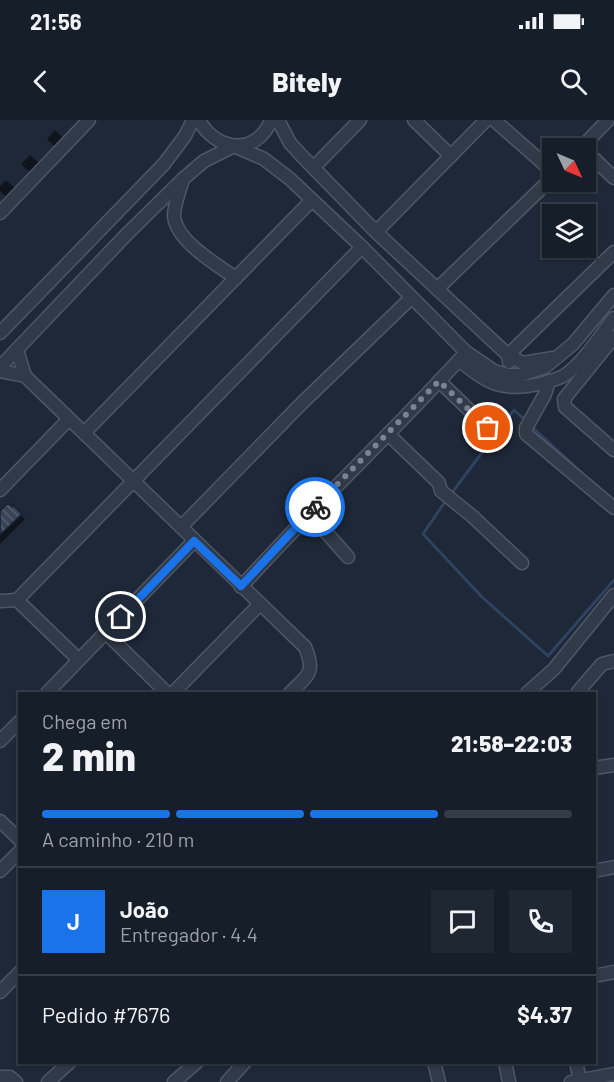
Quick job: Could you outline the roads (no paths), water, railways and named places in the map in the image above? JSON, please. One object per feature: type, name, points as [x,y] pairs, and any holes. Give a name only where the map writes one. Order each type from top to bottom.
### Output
[{"type":"street","points":[[0,212],[89,120]]},
{"type":"street","points":[[0,333],[164,164],[185,136],[193,120]]},
{"type":"street","points":[[200,120],[204,130],[212,138],[222,144],[234,146],[264,159],[290,179],[362,247],[483,379],[505,387],[520,388],[565,375],[586,354],[614,318]]},
{"type":"street","points":[[25,376],[0,369],[127,234],[183,179],[204,161],[234,146],[254,141],[263,134],[271,120]]},
{"type":"street","points":[[278,120],[290,144],[376,232],[515,361],[534,362],[560,356]]},
{"type":"street","points":[[314,167],[360,120]]},
{"type":"street","points":[[414,120],[451,156]]},
{"type":"street","points":[[376,232],[486,120]]},
{"type":"street","points":[[494,120],[542,162]]},
{"type":"street","points":[[592,138],[608,120]]},
{"type":"street","points":[[596,161],[614,178]]},
{"type":"street","points":[[183,179],[174,215],[178,227],[191,245],[236,278]]},
{"type":"street","points":[[437,289],[542,188]]},
{"type":"street","points":[[84,433],[312,200]]},
{"type":"street","points":[[0,601],[17,600],[362,247]]},
{"type":"street","points":[[508,355],[614,252]]},
{"type":"street","points":[[462,356],[508,375],[521,375],[545,367],[573,344],[614,295]]},
{"type":"street","points":[[181,527],[301,404],[411,298]]},
{"type":"street","points":[[614,337],[564,399],[565,407],[614,450]]},
{"type":"street","points":[[17,350],[25,376],[305,648],[311,667],[308,674],[291,692]]},
{"type":"street","points":[[494,371],[501,371],[507,367],[508,355]]},
{"type":"street","points":[[241,586],[462,356]]},
{"type":"street","points":[[439,381],[488,428]]},
{"type":"street","points":[[549,381],[545,394],[526,428],[528,437],[614,508]]},
{"type":"street","points":[[0,490],[69,419]]},
{"type":"street","points":[[388,434],[439,483],[443,493],[522,563]]},
{"type":"street","points":[[309,513],[348,557]]},
{"type":"street","points":[[53,691],[79,660],[194,541]]},
{"type":"street","points":[[528,692],[554,669],[614,595]]},
{"type":"street","points":[[17,600],[79,660]]},
{"type":"street","points":[[174,692],[260,604]]},
{"type":"street","points":[[106,633],[166,692]]},
{"type":"street","points":[[578,692],[602,664],[614,661]]},
{"type":"street","points":[[0,741],[18,723]]},
{"type":"street","points":[[596,768],[614,765]]},
{"type":"street","points":[[0,821],[18,838]]},
{"type":"street","points":[[0,871],[18,853]]},
{"type":"street","points":[[596,871],[614,867]]},
{"type":"street","points":[[596,976],[614,972]]},
{"type":"street","points":[[0,992],[18,974]]},
{"type":"street","points":[[48,1082],[68,1064]]},
{"type":"street","points":[[174,1082],[195,1064]]},
{"type":"street","points":[[227,1082],[243,1064]]},
{"type":"street","points":[[434,1064],[438,1082]]},
{"type":"street","points":[[505,1064],[509,1082]]},
{"type":"street","points":[[576,1064],[575,1081],[614,1074]]},
{"type":"street","points":[[0,1077],[10,1077],[15,1082]]},
{"type":"waterway","points":[[451,494],[514,410],[525,420]]},
{"type":"waterway","points":[[532,427],[582,473]]},
{"type":"waterway","points":[[447,499],[423,534],[482,597],[548,656],[614,580]]}]
